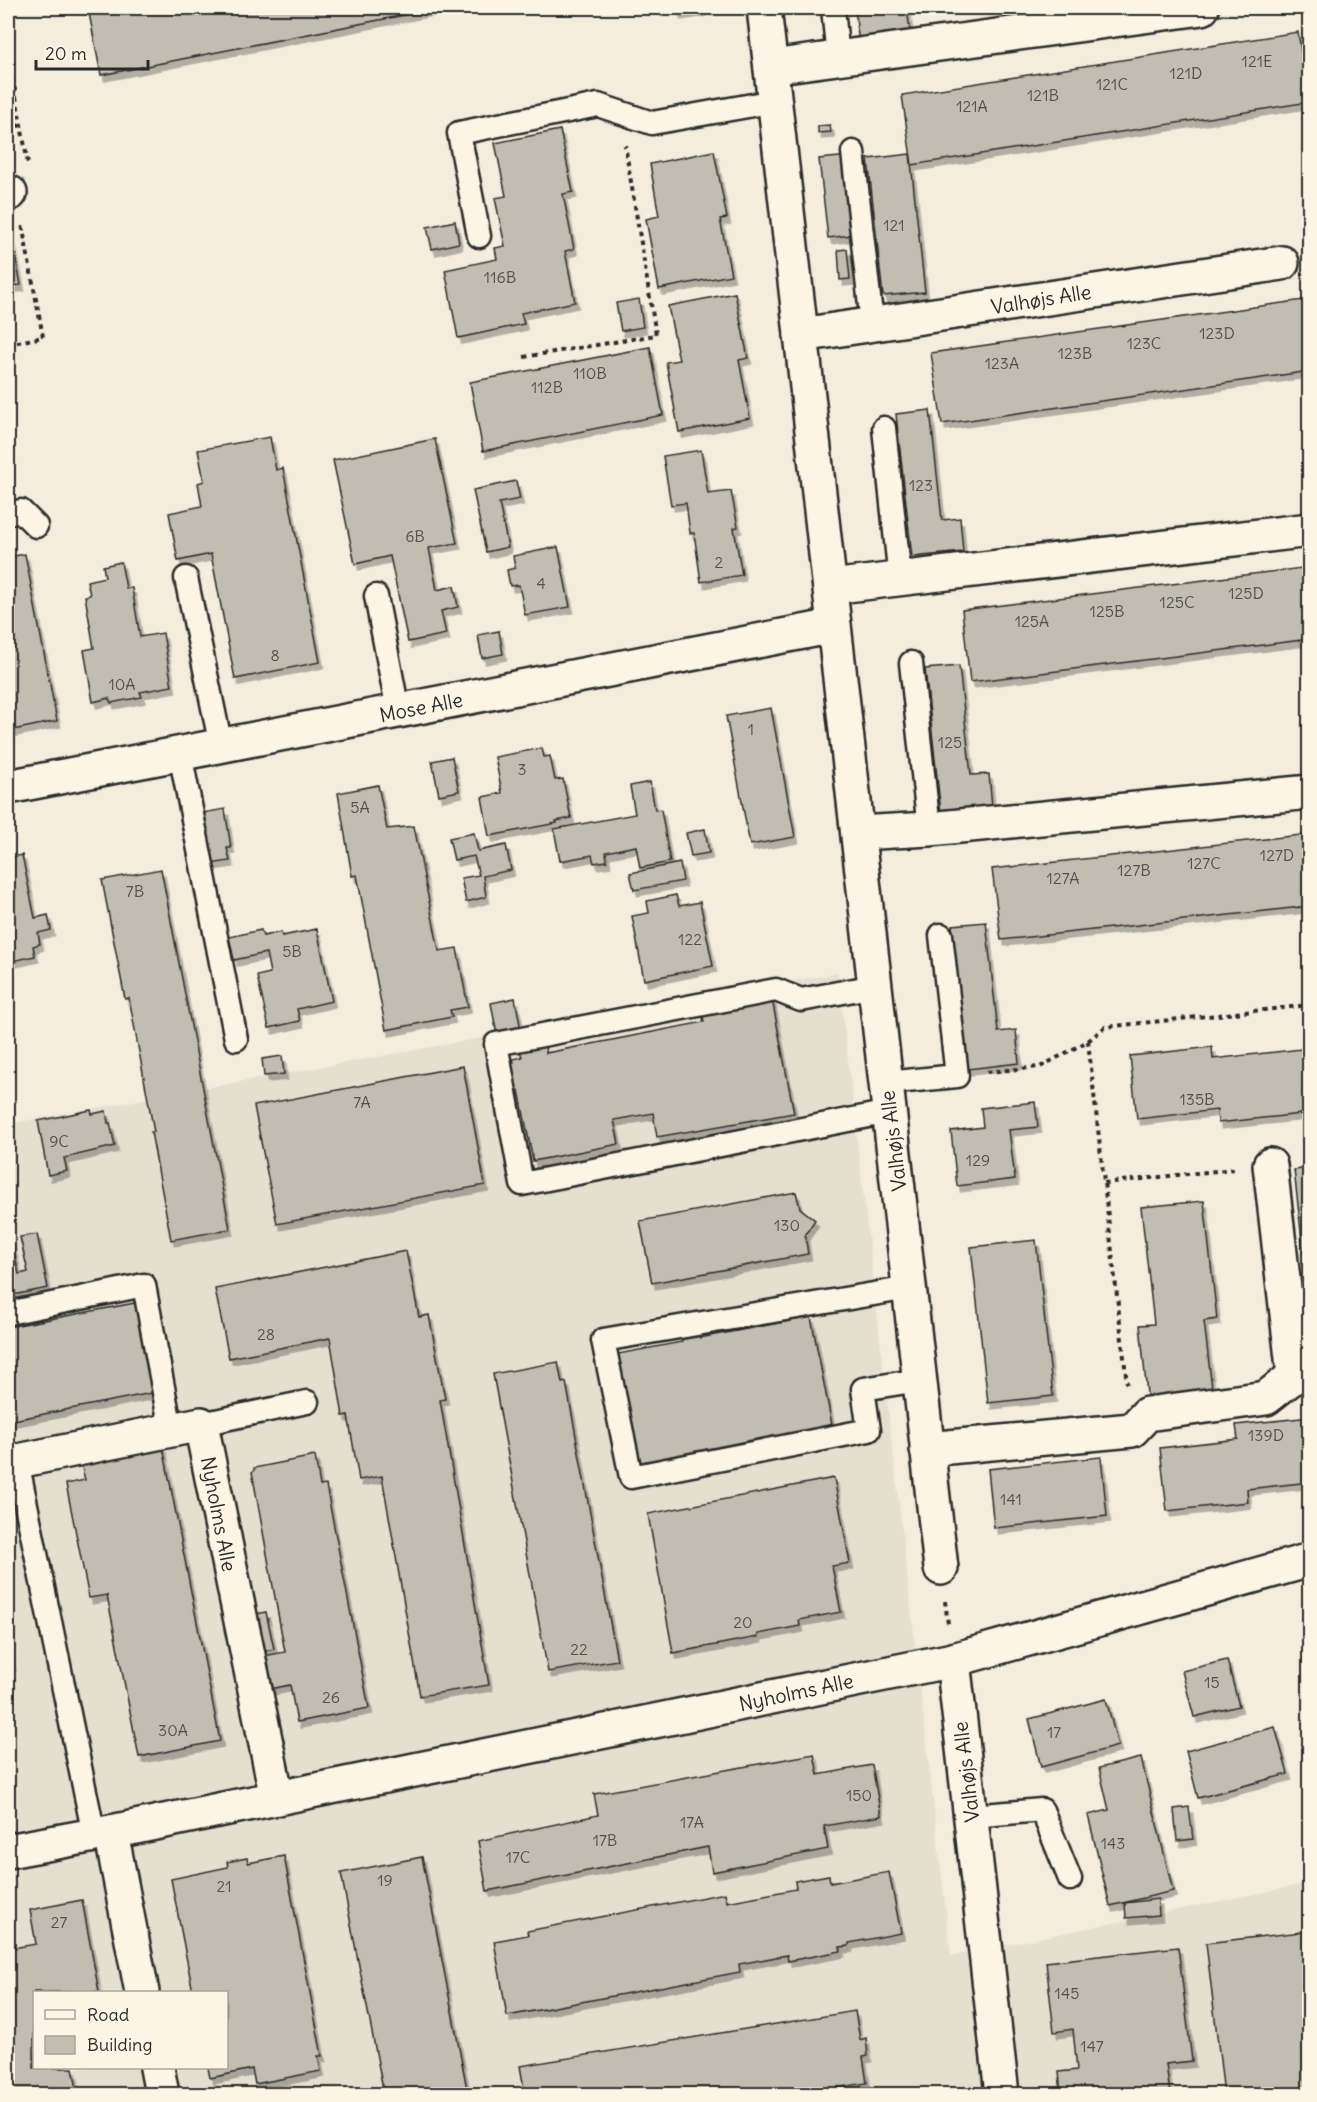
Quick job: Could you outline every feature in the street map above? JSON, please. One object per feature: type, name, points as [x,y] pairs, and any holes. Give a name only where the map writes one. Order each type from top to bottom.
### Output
[{"type":"street","name":"Valhøjs Alle","points":[[764,8],[941,1568]]},
{"type":"street","points":[[771,67],[1202,8]]},
{"type":"street","name":"Valhøjs Alle","points":[[801,335],[1282,263]]},
{"type":"street","points":[[830,587],[1310,530]]},
{"type":"street","name":"Mose Alle","points":[[8,787],[834,626]]},
{"type":"street","points":[[858,832],[929,829],[1310,792]]},
{"type":"street","points":[[927,1449],[1132,1430],[1147,1414],[1266,1398],[1302,1375],[1270,1165]]},
{"type":"street","points":[[12,1462],[186,1427]]},
{"type":"street","name":"Nyholms Alle","points":[[186,1427],[277,1798]]},
{"type":"street","name":"Nyholms Alle","points":[[8,1851],[103,1834],[953,1660],[1310,1560]]},
{"type":"street","name":"Valhøjs Alle","points":[[953,1660],[1002,2094]]},
{"type":"street","points":[[103,1834],[142,1991]]},
{"type":"street","points":[[157,2069],[162,2094]]},
{"type":"lane","points":[[833,8],[838,58]]},
{"type":"lane","points":[[479,236],[459,133],[598,105],[652,123],[775,101]]},
{"type":"lane","points":[[853,152],[872,324]]},
{"type":"lane","points":[[884,428],[900,579]]},
{"type":"lane","points":[[8,513],[21,511],[36,526]]},
{"type":"lane","points":[[186,578],[221,746]]},
{"type":"lane","points":[[375,596],[398,711]]},
{"type":"lane","points":[[911,663],[929,829]]},
{"type":"lane","points":[[180,753],[236,1040]]},
{"type":"lane","points":[[875,986],[801,1000],[776,990],[496,1044],[522,1184],[888,1097],[957,1076],[941,934]]},
{"type":"lane","points":[[8,1313],[144,1284],[186,1427],[307,1402]]},
{"type":"lane","points":[[909,1288],[603,1340],[631,1477],[869,1430],[863,1389],[919,1380]]},
{"type":"lane","points":[[12,1462],[103,1834]]},
{"type":"lane","points":[[971,1816],[1042,1810],[1070,1879]]},
{"type":"path","points":[[8,52],[30,178],[9,193],[20,214],[43,337],[8,344]]},
{"type":"path","points":[[524,357],[656,335],[620,112]]},
{"type":"path","points":[[8,128],[21,125]]},
{"type":"path","points":[[957,1076],[1040,1067],[1088,1041],[1105,1027],[1310,1005]]},
{"type":"path","points":[[1088,1041],[1132,1430]]},
{"type":"path","points":[[1104,1183],[1270,1165]]},
{"type":"path","points":[[941,1568],[953,1660]]},
{"type":"shaded area","points":[[838,973],[951,1956],[1309,1883],[1309,2094],[8,2094],[8,1124]]},
{"type":"building","points":[[88,8],[440,8],[101,75]]},
{"type":"building","points":[[676,8],[702,8],[702,10],[677,14]]},
{"type":"building","points":[[855,8],[907,8],[911,39],[859,45]]},
{"type":"building","points":[[1298,32],[1309,102],[912,165],[902,95]]},
{"type":"building","points":[[830,125],[831,132],[818,133],[818,126]]},
{"type":"building","points":[[560,130],[573,192],[563,194],[574,249],[565,251],[575,302],[521,313],[524,324],[458,338],[445,270],[497,259],[495,248],[505,246],[495,198],[506,196],[495,143]]},
{"type":"building","points":[[714,151],[727,218],[720,219],[731,275],[659,289],[646,219],[659,216],[650,164]]},
{"type":"building","points":[[910,154],[925,292],[883,296],[868,159]]},
{"type":"building","points":[[850,156],[859,234],[828,238],[819,159]]},
{"type":"building","points":[[8,218],[21,285],[8,287]]},
{"type":"building","points":[[455,221],[459,243],[432,249],[427,227]]},
{"type":"building","points":[[847,249],[850,279],[840,280],[838,250]]},
{"type":"building","points":[[735,293],[748,358],[739,360],[750,418],[679,432],[666,362],[679,360],[668,306]]},
{"type":"building","points":[[639,299],[643,327],[621,331],[616,303]]},
{"type":"building","points":[[1310,299],[1310,371],[942,424],[931,353]]},
{"type":"building","points":[[650,347],[663,415],[483,451],[470,382]]},
{"type":"building","points":[[930,410],[942,520],[960,518],[963,552],[912,557],[896,414]]},
{"type":"building","points":[[270,437],[276,470],[283,468],[320,662],[235,679],[211,554],[178,561],[169,513],[202,506],[198,483],[204,481],[198,450]]},
{"type":"building","points":[[435,439],[457,543],[429,548],[437,590],[454,586],[458,607],[441,611],[446,634],[408,642],[390,556],[355,564],[333,460]]},
{"type":"building","points":[[701,450],[708,494],[731,491],[738,527],[734,528],[742,575],[701,582],[694,533],[690,533],[686,503],[671,505],[663,456]]},
{"type":"building","points":[[516,481],[520,499],[499,503],[508,547],[486,552],[473,490]]},
{"type":"building","points":[[558,547],[570,607],[525,615],[519,585],[510,586],[507,570],[515,568],[513,556]]},
{"type":"building","points":[[25,554],[57,721],[8,731],[8,557]]},
{"type":"building","points":[[121,562],[126,588],[132,588],[140,637],[163,633],[172,686],[140,692],[142,697],[111,703],[109,698],[93,702],[84,650],[94,648],[85,596],[90,595],[87,581],[105,577],[103,566]]},
{"type":"building","points":[[1310,567],[1310,639],[970,682],[962,610]]},
{"type":"building","points":[[499,631],[503,654],[482,658],[478,635]]},
{"type":"building","points":[[959,666],[971,775],[989,774],[992,807],[941,813],[925,669]]},
{"type":"building","points":[[771,708],[795,837],[750,845],[726,716]]},
{"type":"building","points":[[542,748],[544,757],[550,756],[555,780],[563,779],[571,818],[556,821],[557,823],[489,836],[482,797],[502,793],[495,757]]},
{"type":"building","points":[[452,757],[459,791],[439,795],[432,761]]},
{"type":"building","points":[[650,782],[655,810],[661,809],[670,862],[640,868],[636,846],[606,852],[607,861],[594,863],[592,855],[560,861],[554,829],[635,814],[630,786]]},
{"type":"building","points":[[378,785],[387,829],[414,826],[439,951],[457,948],[468,1007],[450,1010],[452,1017],[386,1030],[357,875],[352,876],[338,793]]},
{"type":"building","points":[[225,809],[231,848],[227,848],[230,861],[210,864],[202,813]]},
{"type":"building","points":[[705,829],[709,853],[691,856],[686,833]]},
{"type":"building","points":[[474,833],[478,851],[506,845],[511,870],[483,876],[486,897],[466,902],[461,878],[479,875],[474,856],[454,860],[449,838]]},
{"type":"building","points":[[1310,834],[1310,906],[1001,940],[992,869]]},
{"type":"building","points":[[22,855],[35,918],[48,915],[51,930],[38,933],[40,944],[33,946],[35,956],[8,962],[8,858]]},
{"type":"building","points":[[680,863],[683,881],[634,890],[630,873]]},
{"type":"building","points":[[161,869],[230,1229],[171,1240],[129,998],[125,999],[102,880]]},
{"type":"building","points":[[676,895],[679,906],[700,902],[713,966],[644,980],[632,916],[649,913],[647,901]]},
{"type":"building","points":[[986,922],[998,1032],[1016,1030],[1019,1063],[968,1069],[952,925]]},
{"type":"building","points":[[317,929],[332,1001],[297,1009],[300,1021],[269,1028],[257,976],[270,973],[266,953],[234,960],[229,937],[261,930],[263,936],[281,932],[282,936]]},
{"type":"building","points":[[771,994],[794,1113],[657,1137],[653,1113],[614,1120],[619,1144],[533,1161],[519,1090],[512,1091],[507,1064],[514,1062],[513,1059],[522,1057],[520,1051],[545,1046],[546,1053],[704,1022],[701,1008]]},
{"type":"building","points":[[515,998],[521,1030],[497,1035],[491,1003]]},
{"type":"building","points":[[1212,1047],[1213,1059],[1310,1048],[1310,1113],[1218,1123],[1217,1110],[1137,1119],[1130,1056]]},
{"type":"building","points":[[282,1056],[284,1074],[264,1076],[262,1059]]},
{"type":"building","points":[[463,1066],[485,1185],[277,1224],[254,1106]]},
{"type":"building","points":[[1035,1102],[1038,1127],[1009,1130],[1015,1179],[957,1186],[951,1131],[983,1127],[981,1108]]},
{"type":"building","points":[[91,1110],[92,1114],[106,1111],[115,1146],[64,1158],[67,1171],[48,1175],[38,1121]]},
{"type":"building","points":[[1310,1168],[1310,1311],[1294,1170]]},
{"type":"building","points":[[796,1192],[800,1208],[815,1220],[805,1235],[808,1254],[652,1283],[640,1221]]},
{"type":"building","points":[[1204,1201],[1217,1319],[1204,1321],[1213,1397],[1148,1404],[1140,1325],[1154,1324],[1141,1207]]},
{"type":"building","points":[[37,1234],[48,1288],[8,1296],[8,1240],[11,1239],[19,1274],[28,1272],[20,1237]]},
{"type":"building","points":[[1036,1240],[1053,1396],[988,1403],[971,1247]]},
{"type":"building","points":[[406,1251],[419,1317],[429,1315],[445,1399],[440,1400],[489,1685],[420,1696],[382,1476],[359,1480],[348,1415],[343,1416],[330,1338],[229,1358],[215,1289]]},
{"type":"building","points":[[135,1303],[152,1393],[8,1421],[8,1327]]},
{"type":"building","points":[[811,1317],[832,1425],[639,1463],[618,1354],[682,1342],[680,1333],[698,1329],[700,1338]]},
{"type":"building","points":[[558,1362],[562,1383],[566,1382],[617,1660],[548,1672],[493,1374]]},
{"type":"building","points":[[1310,1417],[1310,1482],[1247,1489],[1248,1502],[1167,1511],[1160,1448],[1238,1439],[1236,1425]]},
{"type":"building","points":[[163,1447],[220,1741],[139,1757],[107,1595],[89,1598],[66,1484],[85,1480],[81,1463]]},
{"type":"building","points":[[315,1456],[320,1486],[326,1485],[369,1708],[297,1722],[290,1685],[265,1690],[259,1657],[285,1652],[252,1472],[254,1468]]},
{"type":"building","points":[[1101,1457],[1107,1516],[994,1528],[988,1469]]},
{"type":"building","points":[[834,1478],[850,1563],[832,1566],[841,1612],[799,1620],[800,1626],[758,1634],[758,1637],[673,1653],[648,1514]]},
{"type":"building","points":[[266,1612],[274,1649],[259,1652],[251,1615]]},
{"type":"building","points":[[8,1640],[12,1665],[8,1666]]},
{"type":"building","points":[[1227,1660],[1239,1706],[1194,1717],[1182,1671]]},
{"type":"building","points":[[1106,1699],[1118,1746],[1041,1767],[1029,1719]]},
{"type":"building","points":[[1275,1727],[1288,1774],[1198,1798],[1186,1751]]},
{"type":"building","points":[[814,1754],[818,1775],[872,1765],[881,1816],[824,1826],[828,1849],[712,1872],[708,1847],[487,1891],[478,1841],[598,1815],[594,1794]]},
{"type":"building","points":[[1141,1758],[1173,1891],[1110,1906],[1088,1815],[1109,1810],[1099,1768]]},
{"type":"building","points":[[1189,1807],[1193,1839],[1177,1841],[1174,1809]]},
{"type":"building","points":[[284,1856],[322,2056],[318,2056],[321,2071],[255,2084],[252,2069],[210,2078],[208,2069],[228,2069],[228,1991],[193,1991],[171,1879],[228,1867],[227,1862],[247,1858],[248,1863]]},
{"type":"building","points":[[422,1857],[468,2094],[384,2094],[341,1873]]},
{"type":"building","points":[[889,1872],[901,1933],[849,1943],[849,1946],[840,1947],[841,1951],[788,1961],[787,1955],[739,1964],[740,1972],[507,2016],[494,1941],[528,1935],[527,1931],[725,1893],[727,1902],[796,1889],[795,1881],[829,1875],[830,1883]]},
{"type":"building","points":[[1158,1899],[1159,1915],[1126,1918],[1125,1903]]},
{"type":"building","points":[[82,1900],[99,1991],[33,1991],[33,2069],[73,2069],[78,2094],[8,2094],[8,1949],[36,1944],[30,1910]]},
{"type":"building","points":[[1310,1931],[1310,2008],[1306,2008],[1310,2041],[1310,2094],[1224,2094],[1206,1943]]},
{"type":"building","points":[[1178,1947],[1192,2061],[1166,2064],[1170,2094],[1061,2094],[1059,2072],[1077,2070],[1073,2029],[1054,2032],[1046,1962]]},
{"type":"building","points":[[855,2011],[860,2040],[866,2038],[868,2056],[863,2057],[867,2083],[798,2094],[525,2094],[520,2066]]}]
